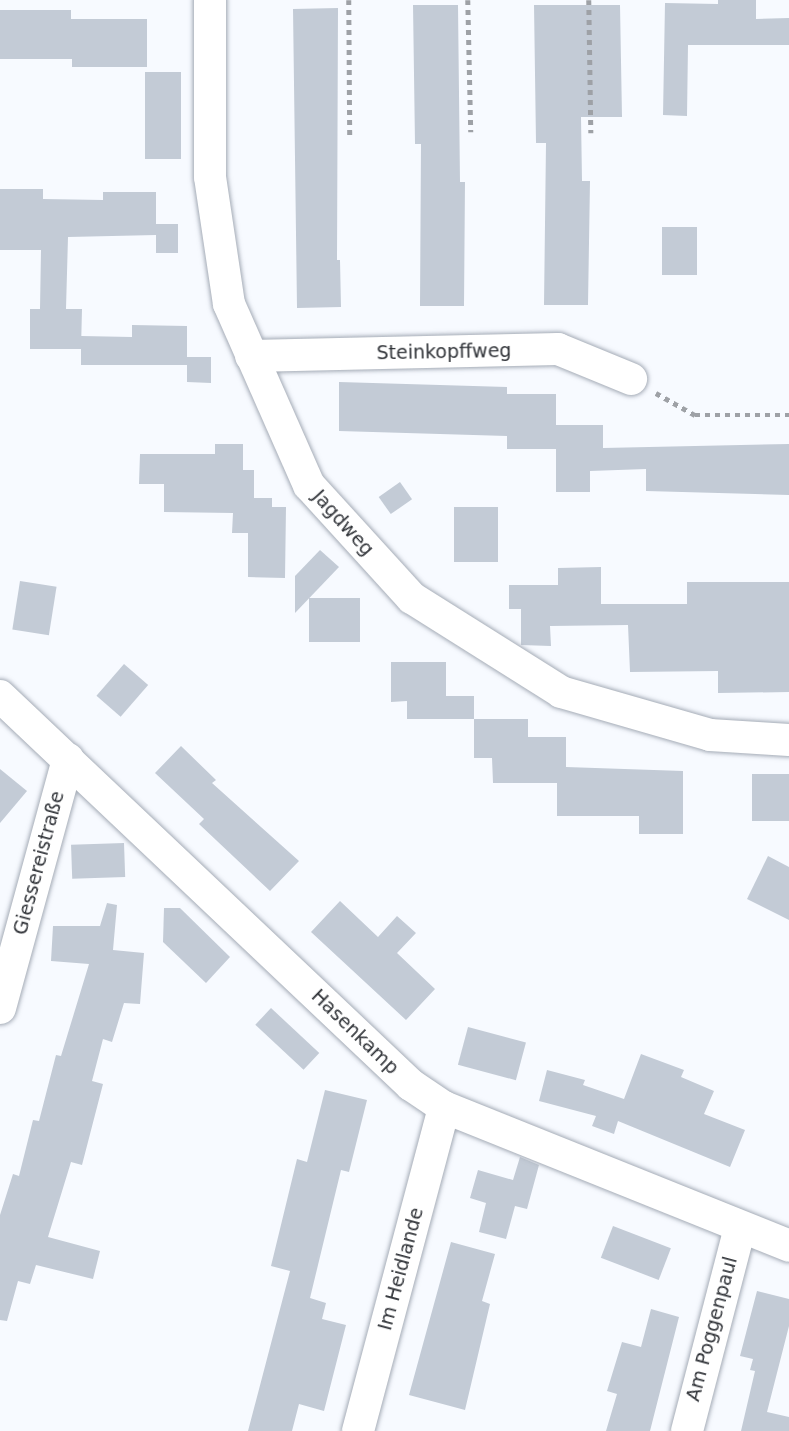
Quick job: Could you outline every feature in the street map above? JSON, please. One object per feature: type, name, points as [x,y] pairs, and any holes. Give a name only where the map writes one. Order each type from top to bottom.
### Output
[{"type":"street","name":"Jagdweg","points":[[210,0],[210,177],[229,304],[309,485],[412,598],[561,692],[710,735],[789,740]]},
{"type":"street","name":"Steinkopffweg","points":[[251,356],[558,349],[631,379]]},
{"type":"street","name":"Hasenkamp","points":[[0,696],[411,1085],[444,1107],[789,1246]]},
{"type":"street","name":"Giessereistraße","points":[[0,1008],[68,759]]},
{"type":"street","name":"Im Heidlande","points":[[358,1431],[444,1107]]},
{"type":"street","name":"Am Poggenpaul","points":[[687,1431],[740,1228]]},
{"type":"path","points":[[349,0],[350,135]]},
{"type":"path","points":[[468,0],[471,132]]},
{"type":"path","points":[[589,0],[591,133]]},
{"type":"path","points":[[631,379],[695,415],[789,415]]},
{"type":"building","points":[[718,0],[756,0],[756,19],[789,18],[789,45],[688,45],[687,116],[663,115],[665,3],[718,4]]},
{"type":"building","points":[[413,5],[458,5],[460,182],[465,182],[464,306],[420,306],[421,144],[415,144]]},
{"type":"building","points":[[534,5],[620,5],[622,117],[581,117],[582,181],[590,181],[588,305],[544,305],[546,143],[536,143]]},
{"type":"building","points":[[338,8],[337,260],[340,260],[341,307],[297,308],[293,9]]},
{"type":"building","points":[[0,10],[71,10],[71,19],[147,19],[147,67],[72,67],[72,59],[0,59]]},
{"type":"building","points":[[145,72],[181,72],[181,159],[145,159]]},
{"type":"building","points":[[0,189],[43,189],[43,199],[103,200],[103,192],[156,192],[156,235],[68,237],[66,309],[82,309],[81,349],[30,349],[30,309],[40,309],[41,250],[0,250]]},
{"type":"building","points":[[156,224],[178,224],[178,253],[156,253]]},
{"type":"building","points":[[662,227],[697,227],[697,275],[662,275]]},
{"type":"building","points":[[132,325],[187,326],[187,357],[211,357],[211,383],[187,382],[187,365],[81,365],[81,336],[132,337]]},
{"type":"building","points":[[339,382],[507,387],[507,394],[556,394],[556,425],[603,425],[603,448],[789,444],[789,495],[646,491],[646,469],[590,471],[590,492],[556,492],[556,449],[507,449],[507,436],[339,431]]},
{"type":"building","points":[[215,444],[243,444],[243,470],[254,470],[254,498],[272,498],[272,507],[286,507],[285,578],[248,577],[248,533],[232,533],[233,513],[164,512],[164,484],[139,484],[140,454],[215,454]]},
{"type":"building","points":[[400,482],[412,499],[391,514],[379,497]]},
{"type":"building","points":[[454,507],[498,507],[498,562],[454,562]]},
{"type":"building","points":[[320,550],[339,567],[295,613],[295,576]]},
{"type":"building","points":[[601,567],[601,604],[687,604],[687,582],[789,582],[789,692],[718,693],[718,671],[630,672],[628,625],[550,626],[551,646],[521,645],[521,609],[509,609],[509,585],[558,585],[558,568]]},
{"type":"building","points":[[20,581],[57,587],[49,635],[12,629]]},
{"type":"building","points":[[309,598],[360,598],[360,642],[309,642]]},
{"type":"building","points":[[391,662],[446,662],[446,696],[474,696],[474,719],[407,719],[407,701],[391,702]]},
{"type":"building","points":[[124,664],[148,685],[121,717],[96,696]]},
{"type":"building","points":[[474,719],[528,719],[528,737],[566,737],[566,767],[683,771],[683,834],[639,834],[639,816],[557,816],[557,783],[493,783],[492,758],[474,758]]},
{"type":"building","points":[[181,746],[216,780],[212,783],[299,861],[270,891],[199,824],[204,819],[155,773]]},
{"type":"building","points":[[0,769],[27,791],[0,823]]},
{"type":"building","points":[[752,774],[789,774],[789,821],[752,821]]},
{"type":"building","points":[[124,843],[125,877],[72,879],[71,845]]},
{"type":"building","points":[[768,856],[789,867],[789,920],[747,899]]},
{"type":"building","points":[[340,901],[378,937],[397,916],[416,933],[397,953],[435,989],[406,1020],[311,932]]},
{"type":"building","points":[[107,903],[117,905],[113,950],[144,953],[140,1004],[124,1003],[112,1042],[103,1039],[92,1081],[103,1084],[82,1165],[71,1162],[48,1237],[100,1251],[93,1279],[36,1265],[30,1284],[18,1281],[7,1321],[0,1320],[0,1215],[13,1174],[19,1176],[33,1120],[39,1121],[56,1055],[61,1056],[89,964],[51,961],[53,926],[100,926]]},
{"type":"building","points":[[164,908],[180,908],[230,957],[206,983],[163,942]]},
{"type":"building","points":[[271,1008],[319,1053],[304,1070],[255,1025]]},
{"type":"building","points":[[468,1027],[526,1043],[516,1080],[458,1065]]},
{"type":"building","points":[[641,1054],[684,1070],[681,1077],[714,1091],[704,1114],[745,1130],[730,1167],[618,1121],[614,1134],[592,1126],[596,1116],[539,1101],[547,1070],[585,1080],[583,1085],[624,1099]]},
{"type":"building","points":[[325,1090],[367,1100],[349,1172],[341,1170],[310,1298],[326,1303],[322,1319],[346,1325],[324,1411],[299,1404],[292,1431],[248,1431],[290,1271],[271,1266],[297,1159],[307,1162]]},
{"type":"building","points":[[520,1157],[539,1165],[527,1209],[515,1206],[506,1239],[479,1232],[486,1203],[470,1198],[478,1170],[513,1180]]},
{"type":"building","points":[[613,1226],[671,1248],[659,1280],[601,1258]]},
{"type":"building","points":[[451,1242],[495,1254],[482,1301],[490,1304],[465,1410],[409,1395]]},
{"type":"building","points":[[757,1291],[789,1299],[789,1326],[767,1412],[789,1417],[789,1431],[741,1431],[755,1371],[750,1370],[753,1359],[740,1356]]},
{"type":"building","points":[[651,1309],[679,1317],[650,1431],[606,1431],[617,1394],[607,1391],[622,1342],[641,1347]]}]
